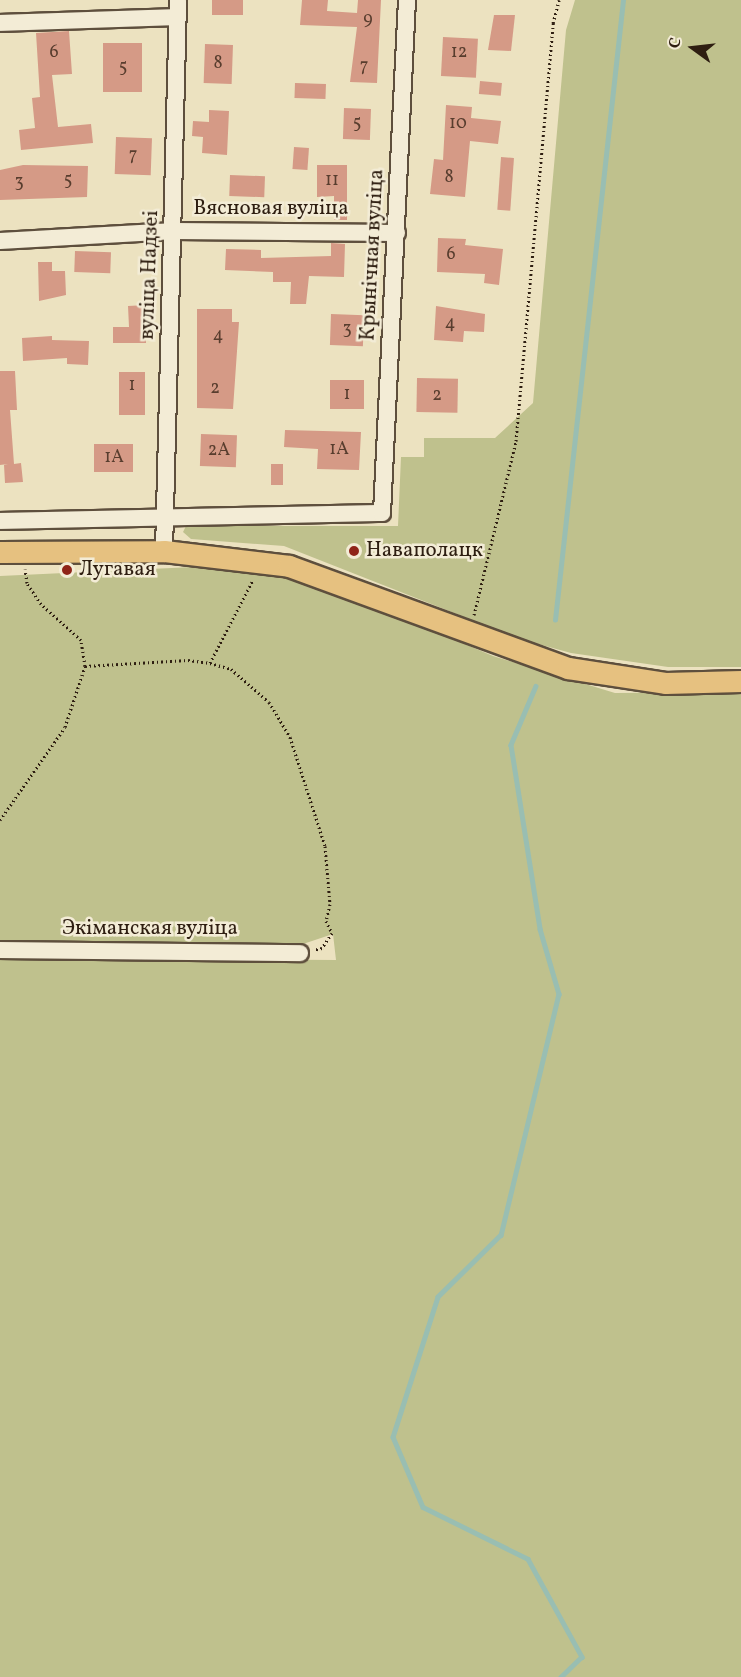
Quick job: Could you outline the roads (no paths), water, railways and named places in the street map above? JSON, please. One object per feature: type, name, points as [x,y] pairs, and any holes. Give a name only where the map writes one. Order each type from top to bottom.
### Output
[{"type":"main road","points":[[0,552],[164,551],[261,561],[352,585],[526,656],[615,677],[665,683],[741,681]]},
{"type":"street","name":"вуліца Надзеі","points":[[164,551],[175,231],[178,0]]},
{"type":"street","name":"Крынічная вуліца","points":[[165,519],[382,513],[408,0]]},
{"type":"street","points":[[0,23],[178,17]]},
{"type":"street","name":"Вясновая вуліца","points":[[0,241],[175,231],[397,233]]},
{"type":"street","points":[[0,521],[165,519]]},
{"type":"street","name":"Экіманская вуліца","points":[[0,950],[300,953]]},
{"type":"waterway","points":[[555,620],[623,0]]},
{"type":"waterway","points":[[536,686],[511,745],[540,929],[559,994],[501,1235],[438,1297],[393,1437],[423,1507],[528,1559],[582,1657],[561,1677]]},
{"type":"place","name":"Наваполацк","points":[[354,551]]},
{"type":"place","name":"Лугавая","points":[[67,570]]}]
